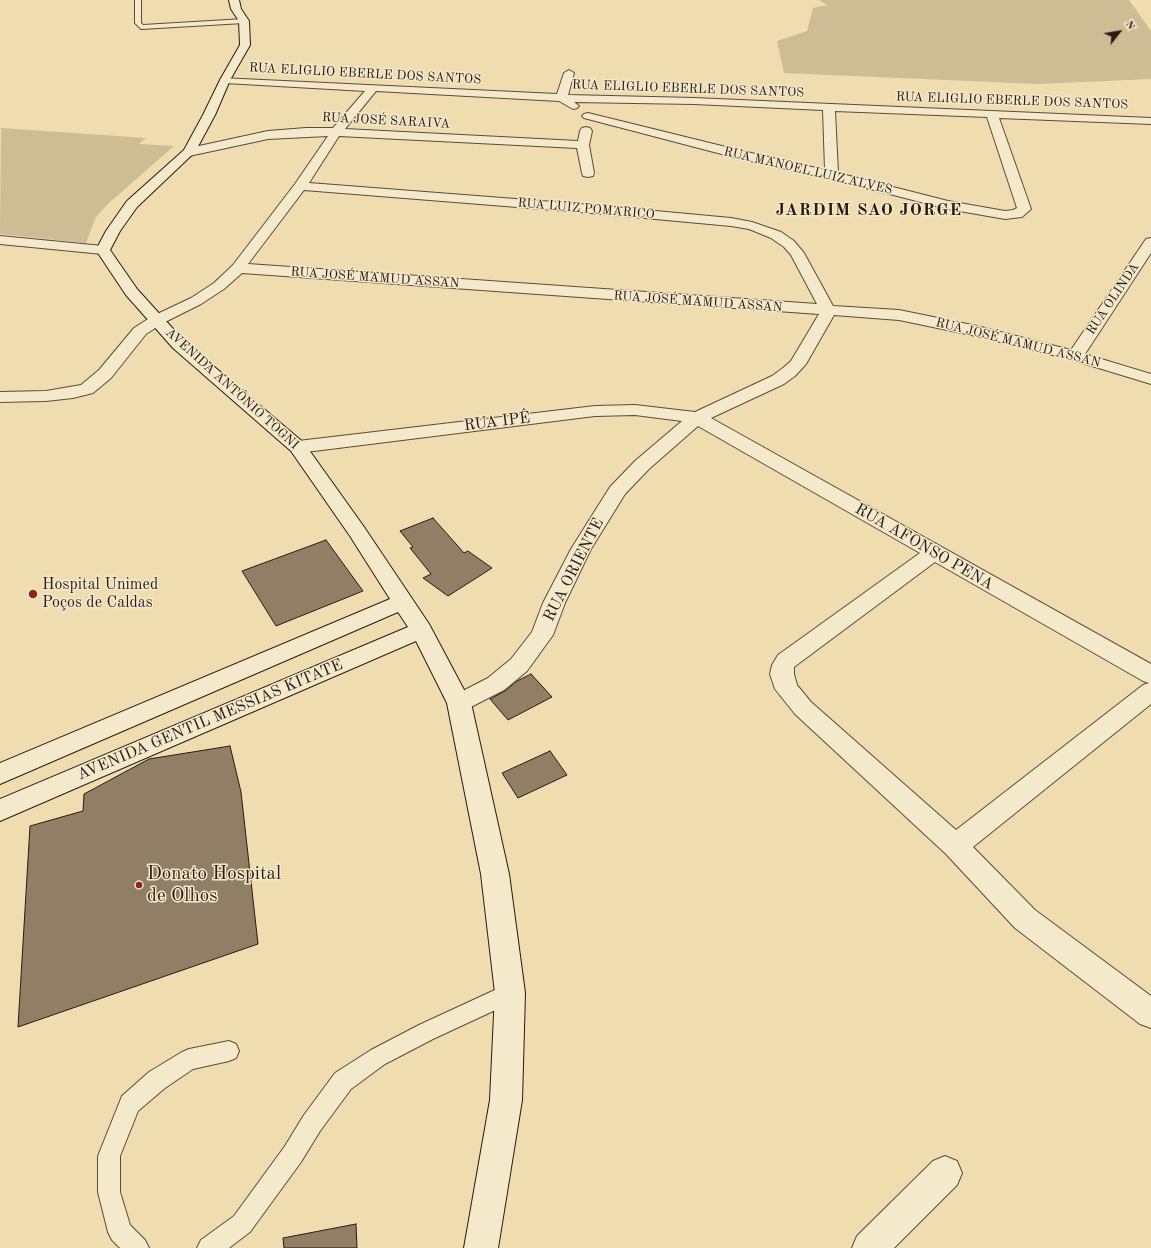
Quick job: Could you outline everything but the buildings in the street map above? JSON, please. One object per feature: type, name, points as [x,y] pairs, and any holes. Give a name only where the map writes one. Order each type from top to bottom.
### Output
[{"type":"street","points":[[0,240],[103,250],[113,231],[132,204],[189,152],[209,114],[225,80],[245,45],[244,22],[236,9],[234,0]]},
{"type":"street","points":[[569,73],[562,98],[588,116],[583,145],[588,173]]},
{"type":"street","name":"RUA ELIGLIO EBERLE DOS SANTOS","points":[[225,80],[562,98],[694,101],[1151,121]]},
{"type":"street","points":[[0,397],[46,396],[73,393],[87,389],[105,374],[140,331],[157,320],[196,301],[219,286],[238,268],[300,186],[336,132],[373,88]]},
{"type":"street","points":[[829,108],[832,175]]},
{"type":"street","name":"RUA MANOEL LUIZ ALVES","points":[[588,116],[733,153],[832,175],[956,206],[1004,216],[1017,214],[1024,209],[992,115]]},
{"type":"street","name":"RUA JOSÉ SARAIVA","points":[[189,152],[268,135],[306,132],[336,132],[583,145]]},
{"type":"street","name":"RUA LUIZ POMARICO","points":[[300,186],[580,208],[731,222],[752,226],[776,235],[797,253],[828,311]]},
{"type":"street","name":"RUA OLINDA","points":[[1075,356],[1151,242]]},
{"type":"street","name":"AVENIDA ANTÔNIO TOGNI","points":[[103,250],[131,292],[179,345],[298,447],[357,532],[421,630],[459,703],[495,874],[510,993],[506,1100],[481,1248]]},
{"type":"street","name":"RUA JOSÉ MAMUD ASSAN","points":[[238,268],[899,315],[976,331],[1075,356],[1151,379]]},
{"type":"street","name":"RUA ORIENTE","points":[[459,703],[496,684],[519,665],[542,635],[554,603],[581,549],[617,491],[642,465],[697,418],[778,380],[789,372],[798,364],[828,311]]},
{"type":"street","name":"RUA IPÊ","points":[[298,447],[595,412],[635,410],[697,418]]},
{"type":"street","name":"RUA AFONSO PENA","points":[[697,418],[934,554],[1151,675]]},
{"type":"street","points":[[934,554],[786,661],[783,665],[782,674],[787,690],[802,708],[955,846],[1025,919],[1151,1014]]},
{"type":"street","name":"AVENIDA GENTIL MESSIAS KITATE","points":[[0,774],[402,602]]},
{"type":"street","name":"AVENIDA GENTIL MESSIAS KITATE","points":[[0,810],[421,630]]},
{"type":"street","points":[[955,846],[1151,691]]},
{"type":"street","points":[[68,744],[78,776]]},
{"type":"street","points":[[869,1248],[945,1173]]},
{"type":"lane","points":[[138,0],[138,23],[140,26],[200,21],[244,22]]},
{"type":"lane","points":[[209,1248],[242,1224],[293,1154],[312,1123],[344,1081],[378,1058],[426,1032],[510,993]]},
{"type":"lane","points":[[137,1248],[120,1232],[109,1192],[109,1156],[127,1110],[130,1104],[157,1080],[189,1059],[229,1051]]},
{"type":"shaded area","points":[[819,0],[1129,0],[1151,31],[1151,79],[1038,84],[784,73],[777,41],[807,31],[813,8],[827,5]]},
{"type":"shaded area","points":[[1,128],[146,138],[139,144],[174,146],[109,203],[96,217],[86,243],[0,234]]},
{"type":"place","name":"Hospital Unimed Poços de Caldas","points":[[33,594]]},
{"type":"place","name":"Donato Hospital de Olhos","points":[[139,885]]},
{"type":"district","name":"JARDIM SAO JORGE","points":[[869,211]]}]
